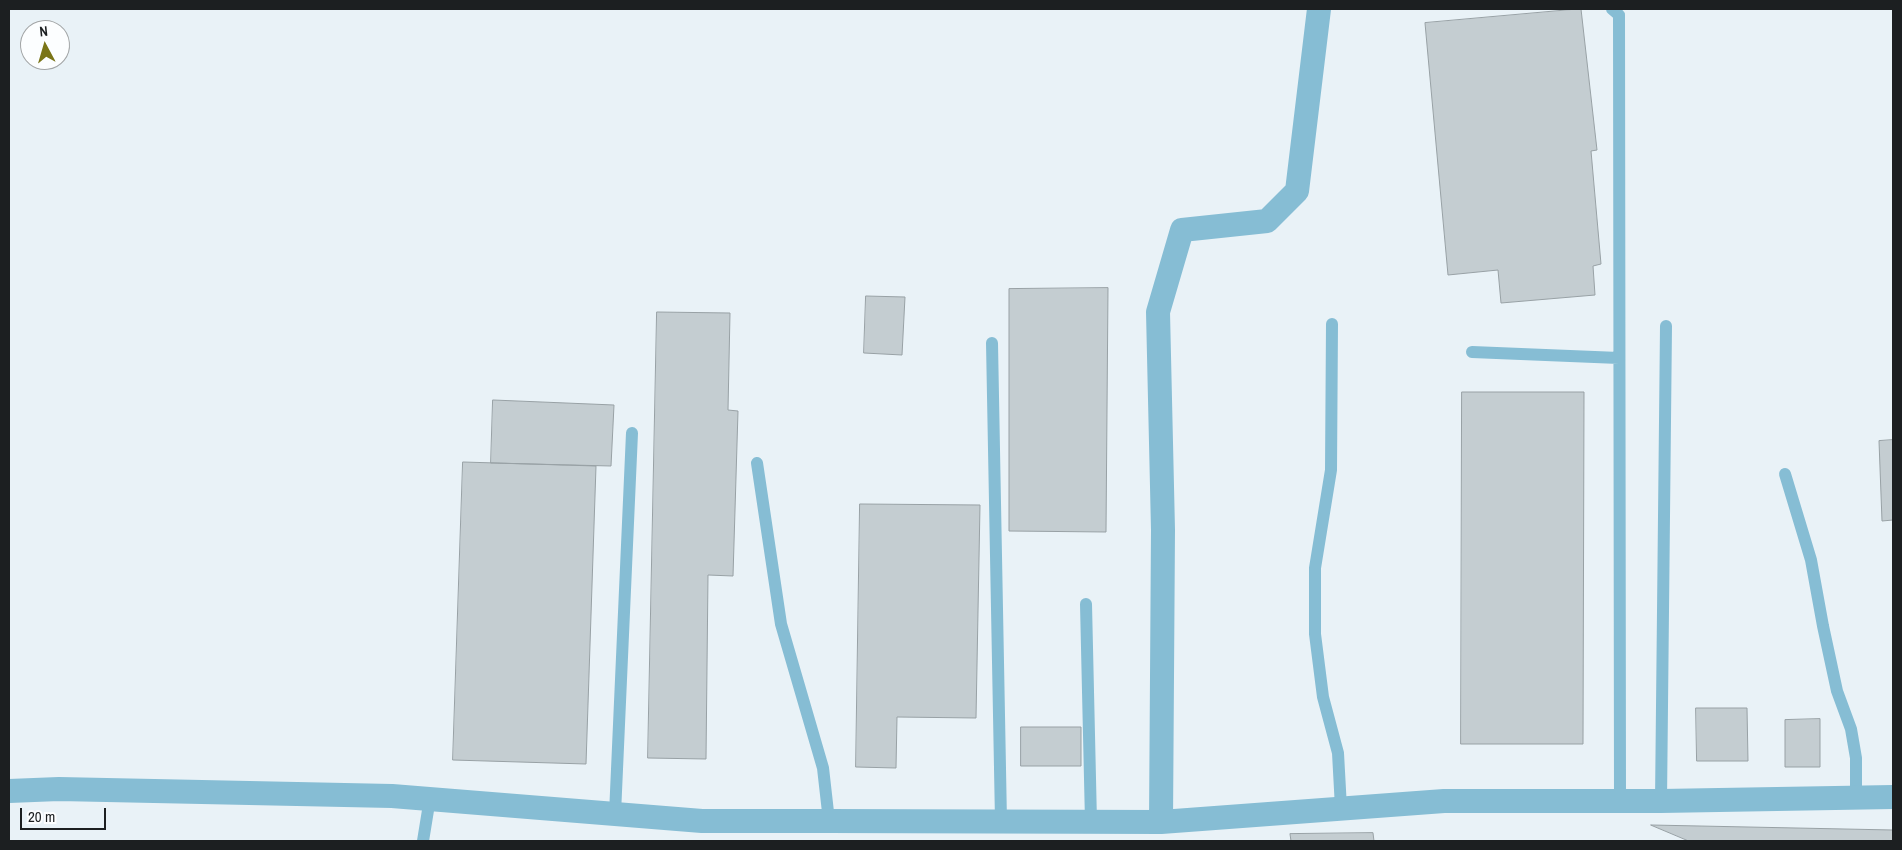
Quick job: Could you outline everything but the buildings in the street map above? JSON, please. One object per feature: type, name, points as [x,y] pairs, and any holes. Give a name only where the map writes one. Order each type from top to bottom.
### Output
[{"type":"street","points":[[1161,822],[1163,530],[1158,312],[1182,230],[1267,221],[1297,191],[1319,9]]},
{"type":"street","points":[[9,790],[59,789],[392,796],[702,821],[1161,822],[1444,801],[1893,797]]},
{"type":"lane","points":[[1612,9],[1619,15],[1620,800]]},
{"type":"lane","points":[[1332,324],[1331,470],[1316,568],[1315,634],[1323,697],[1338,753],[1341,808]]},
{"type":"lane","points":[[1661,800],[1666,326]]},
{"type":"lane","points":[[992,343],[1001,821]]},
{"type":"lane","points":[[1472,352],[1620,358]]},
{"type":"lane","points":[[615,814],[632,433]]},
{"type":"lane","points":[[757,463],[782,624],[822,768],[828,821]]},
{"type":"lane","points":[[1785,474],[1811,560],[1837,691],[1851,729],[1856,758],[1856,798]]},
{"type":"lane","points":[[1086,604],[1092,822]]},
{"type":"lane","points":[[423,841],[430,798]]}]
